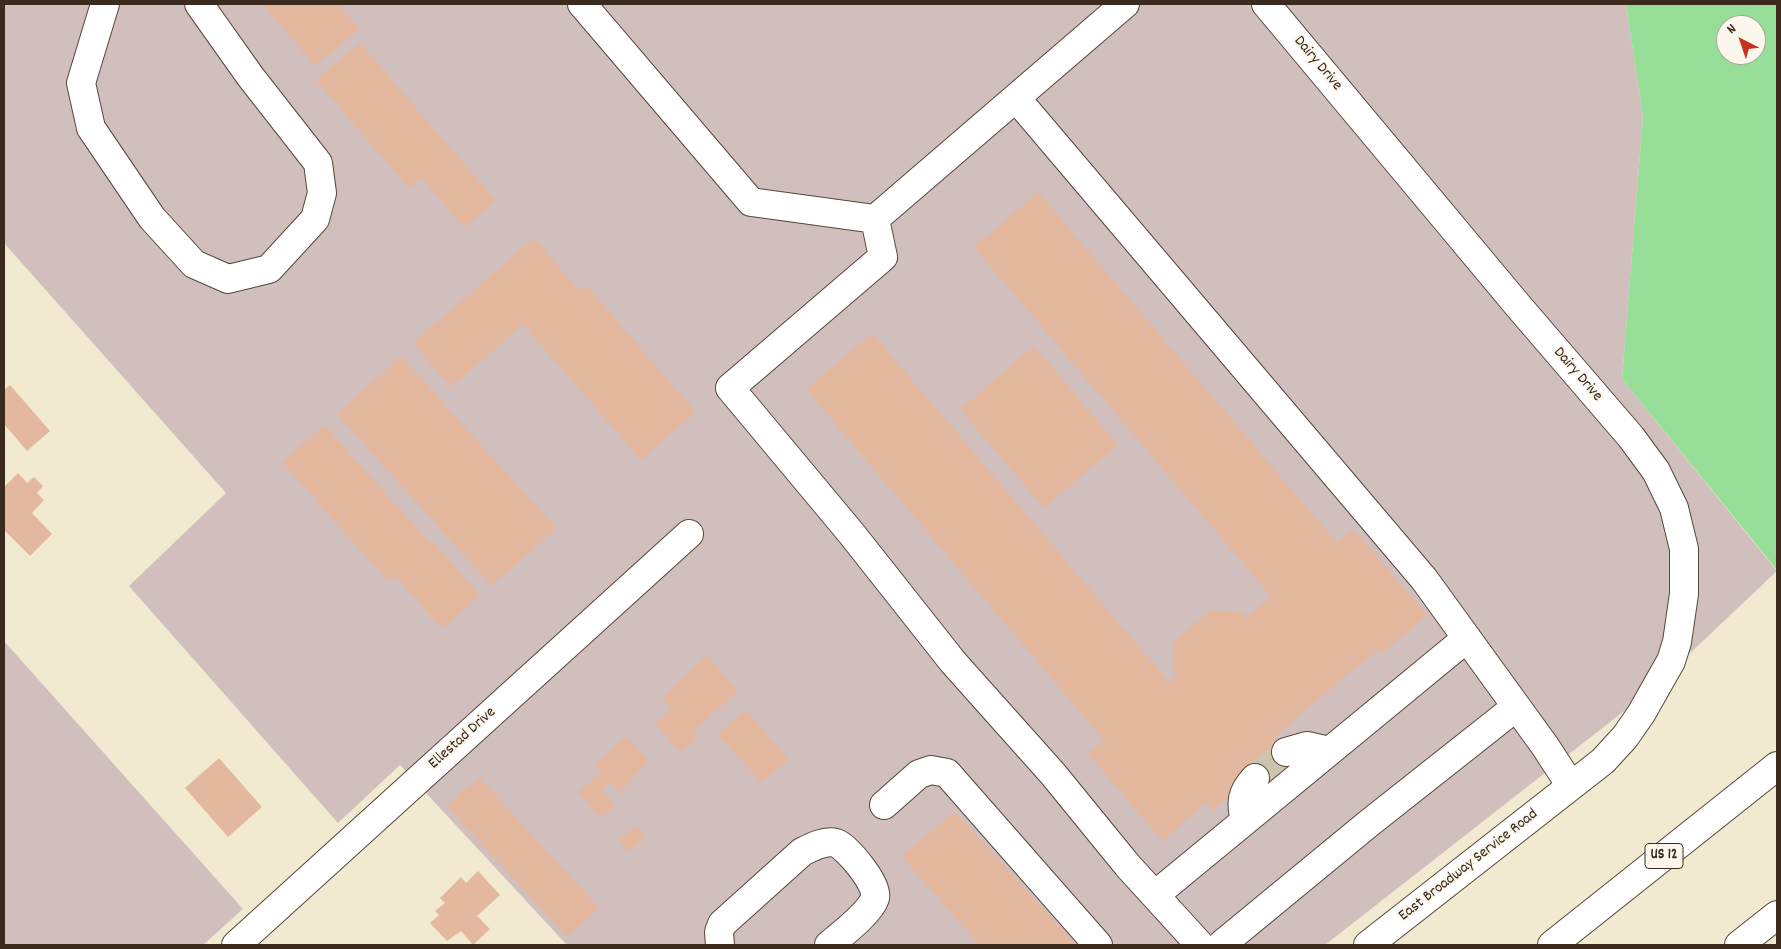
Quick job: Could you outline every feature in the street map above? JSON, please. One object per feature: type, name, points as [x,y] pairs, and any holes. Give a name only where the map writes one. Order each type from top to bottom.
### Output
[{"type":"main road","points":[[105,4],[81,84],[91,128],[152,218],[194,264],[228,280],[269,269],[315,219],[322,193],[318,163],[250,76],[199,4]]},
{"type":"main road","points":[[582,4],[751,202],[875,219],[1016,98],[1111,8]]},
{"type":"main road","name":"Dairy Drive","points":[[1266,4],[1520,308],[1631,436],[1656,471],[1674,508],[1684,550],[1684,594],[1678,642],[1671,661],[1642,714],[1625,737],[1603,761],[1571,786]]},
{"type":"main road","points":[[1016,98],[1424,580],[1571,786]]},
{"type":"main road","points":[[875,219],[883,257],[730,388],[851,533],[953,662],[1053,774],[1154,894],[1200,945]]},
{"type":"main road","name":"Ellestad Drive","points":[[236,945],[689,534]]},
{"type":"main road","points":[[1154,894],[1466,638]]},
{"type":"main road","points":[[1221,945],[1368,824],[1516,707]]},
{"type":"main road","points":[[1286,752],[1307,746],[1329,751]]},
{"type":"main road","name":"US 12","points":[[1552,945],[1777,766]]},
{"type":"main road","points":[[884,805],[919,774],[931,770],[947,773],[1098,945]]},
{"type":"main road","points":[[1245,820],[1241,805],[1245,790],[1255,778]]},
{"type":"main road","name":"East Broadway Service Road","points":[[1368,945],[1571,786]]},
{"type":"main road","points":[[720,945],[719,932],[722,924],[802,852],[818,844],[834,842],[843,847],[874,884],[876,892],[875,899],[858,919],[830,945]]},
{"type":"main road","points":[[1739,945],[1777,915]]},
{"type":"shaded area","points":[[4,4],[1626,4],[1643,116],[1622,379],[1777,571],[1651,690],[1325,945],[567,945],[400,765],[338,823],[129,586],[226,493],[4,243]]},
{"type":"shaded area","points":[[4,641],[243,909],[203,945],[4,945]]},
{"type":"green space","points":[[1626,4],[1777,4],[1777,570],[1622,379],[1643,116]]},
{"type":"building","points":[[262,4],[338,4],[359,29],[315,66]]},
{"type":"building","points":[[360,43],[496,201],[464,228],[421,177],[409,188],[316,80]]},
{"type":"building","points":[[1038,192],[1337,543],[1353,529],[1427,615],[1382,654],[1378,649],[1274,737],[1301,769],[1269,795],[1243,765],[1243,785],[1212,810],[1206,803],[1163,841],[1088,754],[1104,740],[806,389],[872,333],[1169,682],[1177,675],[1173,670],[1173,642],[1211,610],[1242,612],[1246,617],[1271,596],[974,247]]},
{"type":"building","points":[[534,238],[579,290],[586,285],[696,412],[641,460],[523,324],[451,387],[413,343]]},
{"type":"building","points":[[1034,346],[1118,445],[1044,508],[960,409]]},
{"type":"building","points":[[401,356],[556,528],[492,586],[337,414]]},
{"type":"building","points":[[10,385],[50,431],[27,451],[4,424],[4,390]]},
{"type":"building","points":[[324,425],[431,544],[433,542],[480,595],[443,629],[395,576],[389,582],[282,462]]},
{"type":"building","points":[[18,473],[27,483],[34,477],[43,486],[37,493],[44,500],[32,513],[52,534],[30,556],[4,530],[4,487]]},
{"type":"building","points":[[707,656],[738,691],[693,731],[698,736],[681,752],[655,724],[671,709],[662,698]]},
{"type":"building","points":[[746,710],[788,759],[761,783],[718,734]]},
{"type":"building","points":[[626,736],[649,761],[629,780],[631,782],[620,792],[610,782],[602,790],[615,805],[601,818],[577,792],[602,773],[595,765]]},
{"type":"building","points":[[219,758],[262,807],[228,837],[185,788]]},
{"type":"building","points":[[479,777],[599,908],[567,937],[447,806]]},
{"type":"building","points":[[955,812],[1076,945],[980,945],[901,856]]},
{"type":"building","points":[[637,825],[646,835],[629,852],[619,841]]},
{"type":"building","points":[[478,871],[500,895],[477,916],[490,929],[473,945],[461,931],[447,941],[430,923],[439,915],[435,911],[445,903],[440,898],[461,877],[466,883]]},
{"type":"tunnel","points":[[1255,778],[1286,752]]}]
